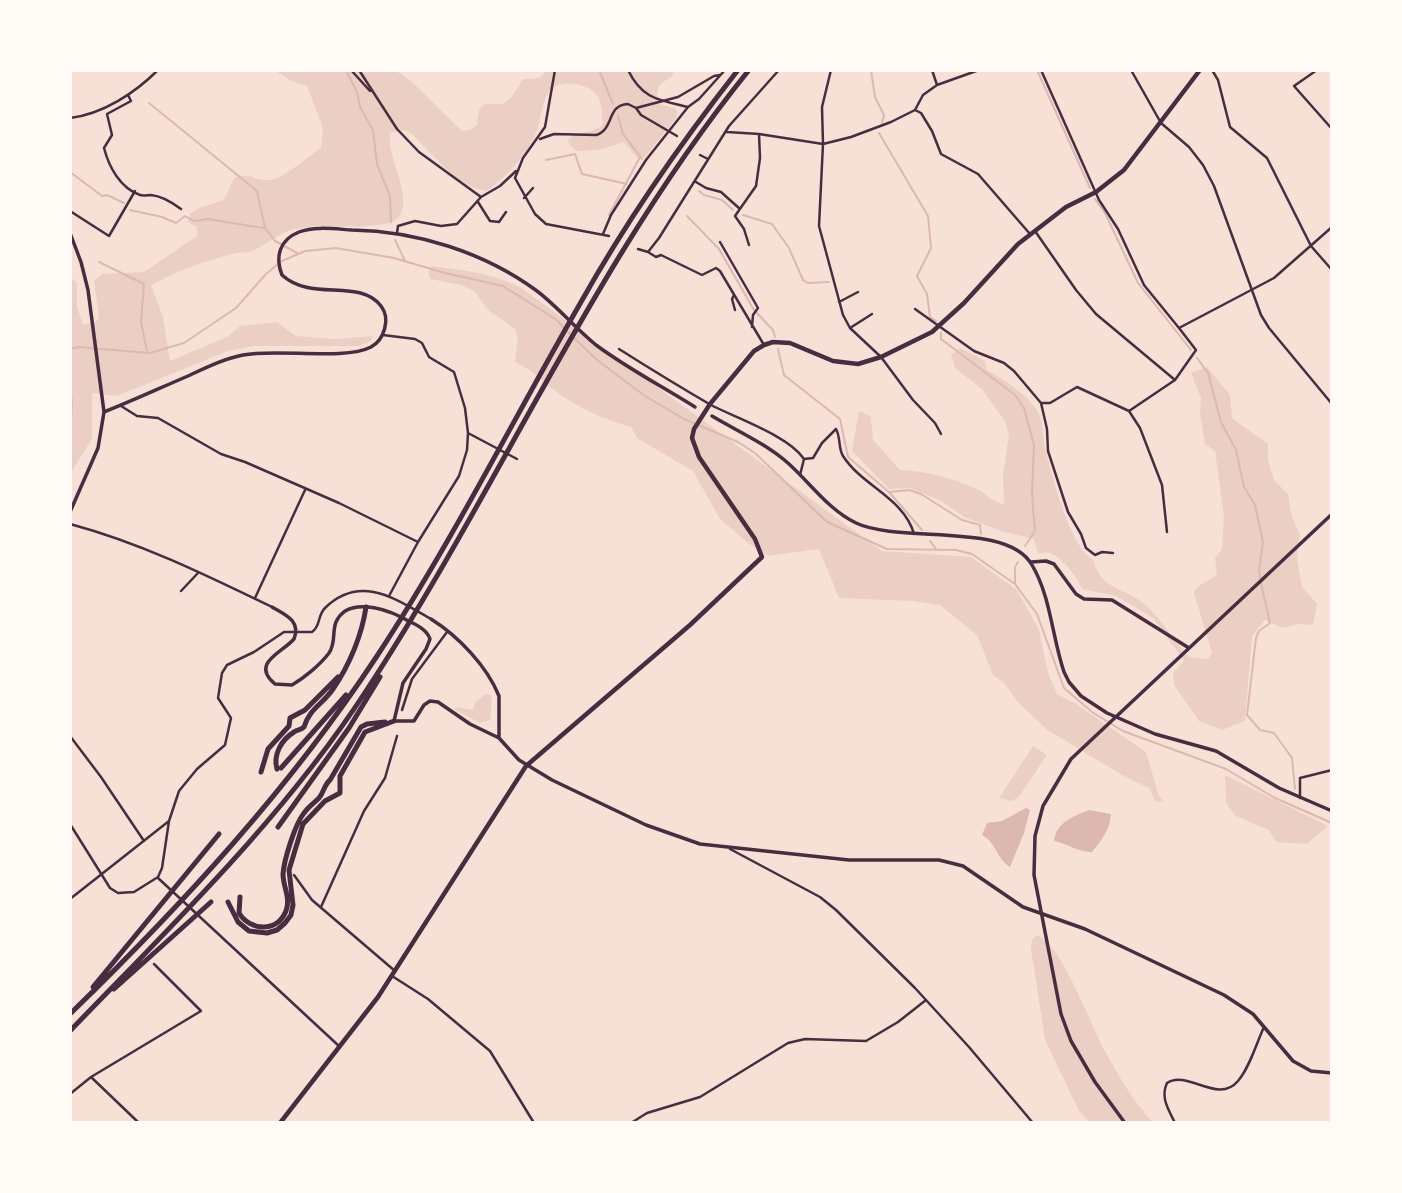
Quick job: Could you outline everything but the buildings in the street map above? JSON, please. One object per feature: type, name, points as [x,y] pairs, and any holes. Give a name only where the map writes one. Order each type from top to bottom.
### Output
[{"type":"highway","points":[[70,1014],[193,889],[239,837],[306,755],[377,655],[449,538],[581,301],[670,160],[738,70]]},
{"type":"highway","points":[[70,1031],[220,874],[279,807],[340,730],[390,655],[462,535],[552,371],[630,238],[678,164],[749,70]]},
{"type":"highway","points":[[366,607],[360,635],[332,689],[305,719],[304,727],[294,732],[278,749],[275,758],[279,769],[344,698],[377,655]]},
{"type":"highway","points":[[278,827],[349,728],[390,655]]},
{"type":"highway","points":[[261,772],[268,749],[289,726],[290,718],[305,710],[340,675]]},
{"type":"highway","points":[[240,897],[239,913],[247,923],[261,928],[279,922],[288,905],[284,868],[300,819],[321,795],[362,727],[367,723],[394,721]]},
{"type":"highway","points":[[228,902],[238,922],[250,931],[267,933],[285,923],[291,915],[293,905],[289,870],[305,820],[325,801],[340,793],[340,776],[365,732],[394,721]]},
{"type":"highway","points":[[70,1014],[219,835]]},
{"type":"highway","points":[[84,1017],[211,902]]},
{"type":"main road","points":[[280,1123],[394,974],[526,766],[690,625],[762,557],[755,540],[699,457],[692,438],[694,429],[710,404],[754,351],[774,342],[790,344],[846,364],[858,364],[881,357],[938,327],[964,303],[1003,258],[1032,232],[1066,207],[1096,192],[1124,170],[1200,70]]},
{"type":"street","points":[[70,118],[87,114],[128,95],[158,70]]},
{"type":"street","points":[[351,70],[373,93]]},
{"type":"street","points":[[359,70],[397,130],[419,152],[481,197]]},
{"type":"street","points":[[555,70],[545,127],[523,158],[515,178],[525,200],[546,224],[609,236]]},
{"type":"street","points":[[628,70],[642,92],[661,101],[688,107]]},
{"type":"street","points":[[603,234],[611,215],[646,160],[688,107],[699,99],[725,70]]},
{"type":"street","points":[[648,252],[729,126],[779,70]]},
{"type":"street","points":[[831,70],[822,107],[819,226],[839,302],[850,328],[881,357],[941,434]]},
{"type":"street","points":[[932,70],[937,85]]},
{"type":"street","points":[[727,132],[823,144],[851,137],[915,110],[923,95],[937,85],[979,70]]},
{"type":"street","points":[[1041,70],[1096,192],[1118,229],[1144,285],[1196,351],[1175,380],[1129,411]]},
{"type":"street","points":[[1131,70],[1161,123],[1189,146],[1203,165],[1214,186],[1251,289],[1269,328],[1332,404]]},
{"type":"street","points":[[1212,70],[1218,80],[1230,127],[1267,158],[1311,246],[1332,270]]},
{"type":"street","points":[[1317,70],[1294,86],[1332,129]]},
{"type":"street","points":[[636,108],[678,97],[722,74]]},
{"type":"street","points":[[128,95],[131,101],[107,114],[112,135],[104,148],[112,171],[125,185],[142,196],[158,197],[181,209]]},
{"type":"street","points":[[537,141],[554,134],[596,135],[607,128],[616,107],[628,104],[636,108],[641,115],[677,136]]},
{"type":"street","points":[[915,110],[921,113],[942,153],[978,174],[1032,232],[1096,314],[1175,380]]},
{"type":"street","points":[[749,245],[744,229],[735,216],[756,186],[761,158],[759,134]]},
{"type":"street","points":[[700,155],[708,159]]},
{"type":"street","points":[[397,233],[398,226],[407,222],[425,222],[441,226],[457,224],[481,197],[500,186],[518,169]]},
{"type":"street","points":[[696,181],[706,188],[721,192],[740,209]]},
{"type":"street","points":[[521,203],[533,188]]},
{"type":"street","points":[[70,211],[109,236],[135,191]]},
{"type":"street","points":[[478,202],[491,221],[499,222],[506,212]]},
{"type":"street","points":[[1179,328],[1274,278],[1332,227]]},
{"type":"street","points":[[103,412],[234,357],[269,352],[353,352],[376,344],[383,335],[386,317],[384,309],[371,297],[354,292],[303,288],[282,275],[278,257],[283,243],[299,232],[314,229],[377,230],[462,251],[522,281],[596,345],[695,407]]},
{"type":"street","points":[[70,233],[81,262],[89,302],[103,412],[99,448],[70,512]]},
{"type":"street","points":[[720,242],[758,308],[752,327]]},
{"type":"street","points":[[638,249],[656,257],[661,255],[674,260],[702,275],[716,268],[720,271],[764,345]]},
{"type":"street","points":[[839,302],[858,292]]},
{"type":"street","points":[[734,295],[732,299],[735,310]]},
{"type":"street","points":[[915,309],[974,351],[1004,363],[1041,404],[1047,429],[1048,451],[1068,512],[1089,553],[1113,553]]},
{"type":"street","points":[[850,328],[872,314]]},
{"type":"street","points":[[383,335],[415,339],[422,343],[429,356],[454,372],[466,408],[468,433],[467,450],[459,476],[418,542],[389,596]]},
{"type":"street","points":[[619,349],[710,404],[764,429],[804,459],[813,458],[822,443],[836,429],[841,453],[890,499],[911,524],[914,534]]},
{"type":"street","points":[[1041,404],[1050,403],[1077,387],[1129,411],[1140,428],[1162,485],[1167,532]]},
{"type":"street","points":[[120,405],[137,415],[158,418],[221,454],[339,503],[418,542]]},
{"type":"street","points":[[712,416],[773,452],[831,506],[853,522],[877,530],[996,541],[1018,550],[1031,562],[1044,592],[1064,672],[1081,696],[1107,713],[1155,734],[1216,751],[1268,783],[1332,811]]},
{"type":"street","points":[[468,433],[517,459]]},
{"type":"street","points":[[800,475],[804,459]]},
{"type":"street","points":[[255,599],[305,490]]},
{"type":"street","points":[[1125,1123],[1095,1082],[1071,1041],[1061,1014],[1034,875],[1035,836],[1043,806],[1071,759],[1332,514]]},
{"type":"street","points":[[70,524],[122,539],[199,572],[291,618],[297,632]]},
{"type":"street","points":[[1031,562],[1046,561],[1054,564],[1076,594],[1084,599],[1112,600],[1189,648]]},
{"type":"street","points":[[181,591],[199,572]]},
{"type":"street","points":[[70,824],[110,888],[123,894],[134,892],[159,879],[169,821],[183,785],[225,745],[232,718],[218,698],[222,673],[227,666],[284,632],[308,633],[316,630],[325,608],[351,593],[368,591],[389,596],[448,631],[475,660],[499,696],[499,738]]},
{"type":"street","points":[[297,632],[291,643],[272,656],[267,663],[268,676],[275,684],[281,686],[298,682],[325,658],[333,645],[340,616],[350,609],[366,607],[393,613],[423,629],[429,636],[429,644],[403,682],[394,721],[414,722],[424,705],[434,701],[477,728],[499,738],[526,766],[579,795],[646,825],[700,844],[867,861],[950,861],[970,869],[1012,900],[1040,914],[1086,929],[1224,995],[1253,1014],[1284,1053],[1302,1067],[1311,1071],[1332,1073]]},
{"type":"street","points":[[402,710],[412,679],[448,631]]},
{"type":"street","points":[[70,736],[101,776],[144,841]]},
{"type":"street","points":[[321,907],[364,811],[385,778],[397,736]]},
{"type":"street","points":[[1300,798],[1300,778],[1332,770]]},
{"type":"street","points":[[70,899],[169,821]]},
{"type":"street","points":[[729,848],[820,897],[889,961],[926,1000],[1033,1123]]},
{"type":"street","points":[[294,875],[312,900],[394,974],[490,1051],[534,1123]]},
{"type":"street","points":[[159,879],[340,1047]]},
{"type":"street","points":[[70,1094],[91,1077],[201,1011],[154,964]]},
{"type":"street","points":[[631,1123],[647,1113],[700,1097],[788,1043],[805,1039],[866,1041],[898,1022],[926,1000]]},
{"type":"street","points":[[1175,1123],[1165,1101],[1164,1090],[1167,1083],[1177,1079],[1218,1090],[1232,1086],[1242,1074],[1264,1027]]},
{"type":"street","points":[[91,1077],[139,1123]]},
{"type":"shaded area","points":[[274,70],[395,70],[411,81],[462,131],[477,125],[483,105],[506,102],[523,79],[539,77],[546,70],[674,70],[672,76],[659,85],[657,94],[659,104],[674,108],[678,112],[645,157],[637,158],[624,142],[599,150],[576,151],[568,140],[577,134],[595,130],[603,124],[601,107],[598,97],[588,88],[560,84],[549,91],[538,128],[523,155],[503,178],[487,191],[455,176],[411,133],[404,130],[390,133],[392,153],[403,193],[402,211],[397,219],[373,226],[295,229],[252,251],[204,263],[151,285],[163,317],[170,361],[227,337],[240,326],[277,322],[296,336],[335,339],[373,336],[371,341],[359,346],[255,346],[228,351],[117,396],[92,393],[92,439],[70,474],[70,276],[77,284],[77,307],[83,324],[95,323],[99,317],[94,281],[102,274],[144,272],[197,236],[197,227],[188,222],[190,213],[224,200],[234,178],[249,176],[262,180],[280,177],[321,148],[323,128],[307,86],[291,81]]},
{"type":"shaded area","points":[[432,266],[487,275],[520,287],[882,551],[971,557],[1017,590],[1039,630],[1048,673],[1057,694],[1146,752],[1159,796],[1163,801],[1156,802],[1149,788],[1122,775],[1046,729],[1017,701],[1004,683],[993,675],[977,635],[940,605],[913,601],[839,598],[819,549],[768,556],[748,543],[720,519],[693,471],[637,438],[631,427],[579,406],[515,362],[518,337],[515,329],[489,311],[475,292],[462,285],[430,279],[428,272]]},
{"type":"shaded area","points":[[960,348],[985,361],[986,370],[1014,387],[1037,410],[1058,494],[1077,541],[1093,560],[1103,579],[1150,609],[1189,657],[1208,659],[1212,653],[1194,593],[1197,587],[1217,575],[1215,558],[1222,549],[1224,517],[1215,451],[1205,444],[1200,414],[1201,398],[1191,373],[1207,367],[1230,395],[1232,418],[1268,444],[1268,460],[1274,480],[1288,494],[1291,514],[1300,535],[1297,559],[1302,587],[1317,604],[1313,625],[1299,624],[1282,628],[1265,620],[1252,636],[1245,721],[1222,730],[1199,721],[1174,685],[1173,673],[1184,661],[1153,618],[1116,596],[1082,589],[1074,574],[1060,559],[1050,553],[1038,553],[1034,539],[1001,531],[964,517],[941,501],[910,488],[889,489],[852,451],[859,411],[871,416],[873,440],[900,470],[929,473],[957,481],[1004,504],[1003,476],[1009,434],[1005,421],[982,389],[955,368],[951,355]]},
{"type":"shaded area","points":[[485,694],[489,694],[492,699],[490,720],[480,723],[454,709],[457,707],[473,710],[475,703]]},
{"type":"shaded area","points":[[1033,746],[1047,755],[1018,798],[1011,801],[999,798]]},
{"type":"shaded area","points":[[1225,775],[1328,826],[1307,844],[1276,842],[1269,830],[1236,816],[1226,803]]},
{"type":"shaded area","points":[[1026,808],[1030,810],[1024,833],[1010,867],[982,835],[987,823],[1002,821]]},
{"type":"shaded area","points":[[1089,810],[1111,814],[1107,830],[1092,852],[1054,841],[1062,824]]},
{"type":"shaded area","points":[[1036,935],[1045,940],[1055,952],[1075,986],[1099,1040],[1116,1070],[1133,1098],[1154,1123],[1091,1123],[1079,1111],[1045,1040],[1031,949]]},
{"type":"waterway","points":[[346,70],[357,92],[360,107],[373,130],[377,164],[390,196],[391,222]]},
{"type":"waterway","points":[[599,70],[613,104]]},
{"type":"waterway","points":[[871,70],[875,97],[884,115],[882,123]]},
{"type":"waterway","points":[[1037,70],[1090,188]]},
{"type":"waterway","points":[[149,103],[257,191],[265,228],[275,241],[297,253]]},
{"type":"waterway","points":[[618,116],[623,134],[642,159]]},
{"type":"waterway","points":[[879,133],[928,216],[931,248],[917,276],[927,294],[930,317],[936,321]]},
{"type":"waterway","points":[[546,160],[575,154],[582,174],[627,184]]},
{"type":"waterway","points":[[609,215],[640,157]]},
{"type":"waterway","points":[[70,172],[102,196],[107,195],[124,203]]},
{"type":"waterway","points":[[699,191],[722,200],[733,210]]},
{"type":"waterway","points":[[1095,199],[1105,213],[1138,283],[1191,350]]},
{"type":"waterway","points":[[130,210],[176,223],[185,216],[194,221],[208,219],[263,228]]},
{"type":"waterway","points":[[743,215],[772,224],[789,248],[803,280],[808,283],[829,282]]},
{"type":"waterway","points":[[687,216],[719,249],[754,310],[773,330],[775,337]]},
{"type":"waterway","points":[[395,240],[405,261]]},
{"type":"waterway","points":[[70,349],[78,347],[150,353],[184,343],[236,308],[266,274],[282,261],[305,251],[336,248],[394,258],[503,286],[557,320],[564,328]]},
{"type":"waterway","points":[[99,262],[144,284],[141,322],[147,351]]},
{"type":"waterway","points":[[568,332],[597,360],[645,396],[684,419],[738,442],[755,453],[827,522],[887,549],[956,550],[972,554],[1015,584],[1037,614],[1064,688],[1092,712],[1123,731],[1226,769],[1275,798],[1332,823]]},
{"type":"waterway","points":[[941,333],[941,339],[1015,395],[1024,408],[1034,445],[1032,494],[1035,531],[1025,546]]},
{"type":"waterway","points":[[778,349],[784,375],[840,419],[848,457],[889,492],[922,530]]},
{"type":"waterway","points":[[1197,358],[1208,373],[1221,422],[1236,450],[1244,487],[1255,505],[1263,542],[1260,578]]},
{"type":"waterway","points":[[70,386],[70,435]]},
{"type":"waterway","points":[[890,492],[909,490],[921,494],[962,520],[980,525],[981,534]]},
{"type":"waterway","points":[[930,541],[936,549]]},
{"type":"waterway","points":[[1015,584],[1015,567],[1018,562]]},
{"type":"waterway","points":[[1261,583],[1270,623],[1259,631],[1256,638],[1247,715],[1260,730],[1274,733],[1292,758],[1295,789]]}]
